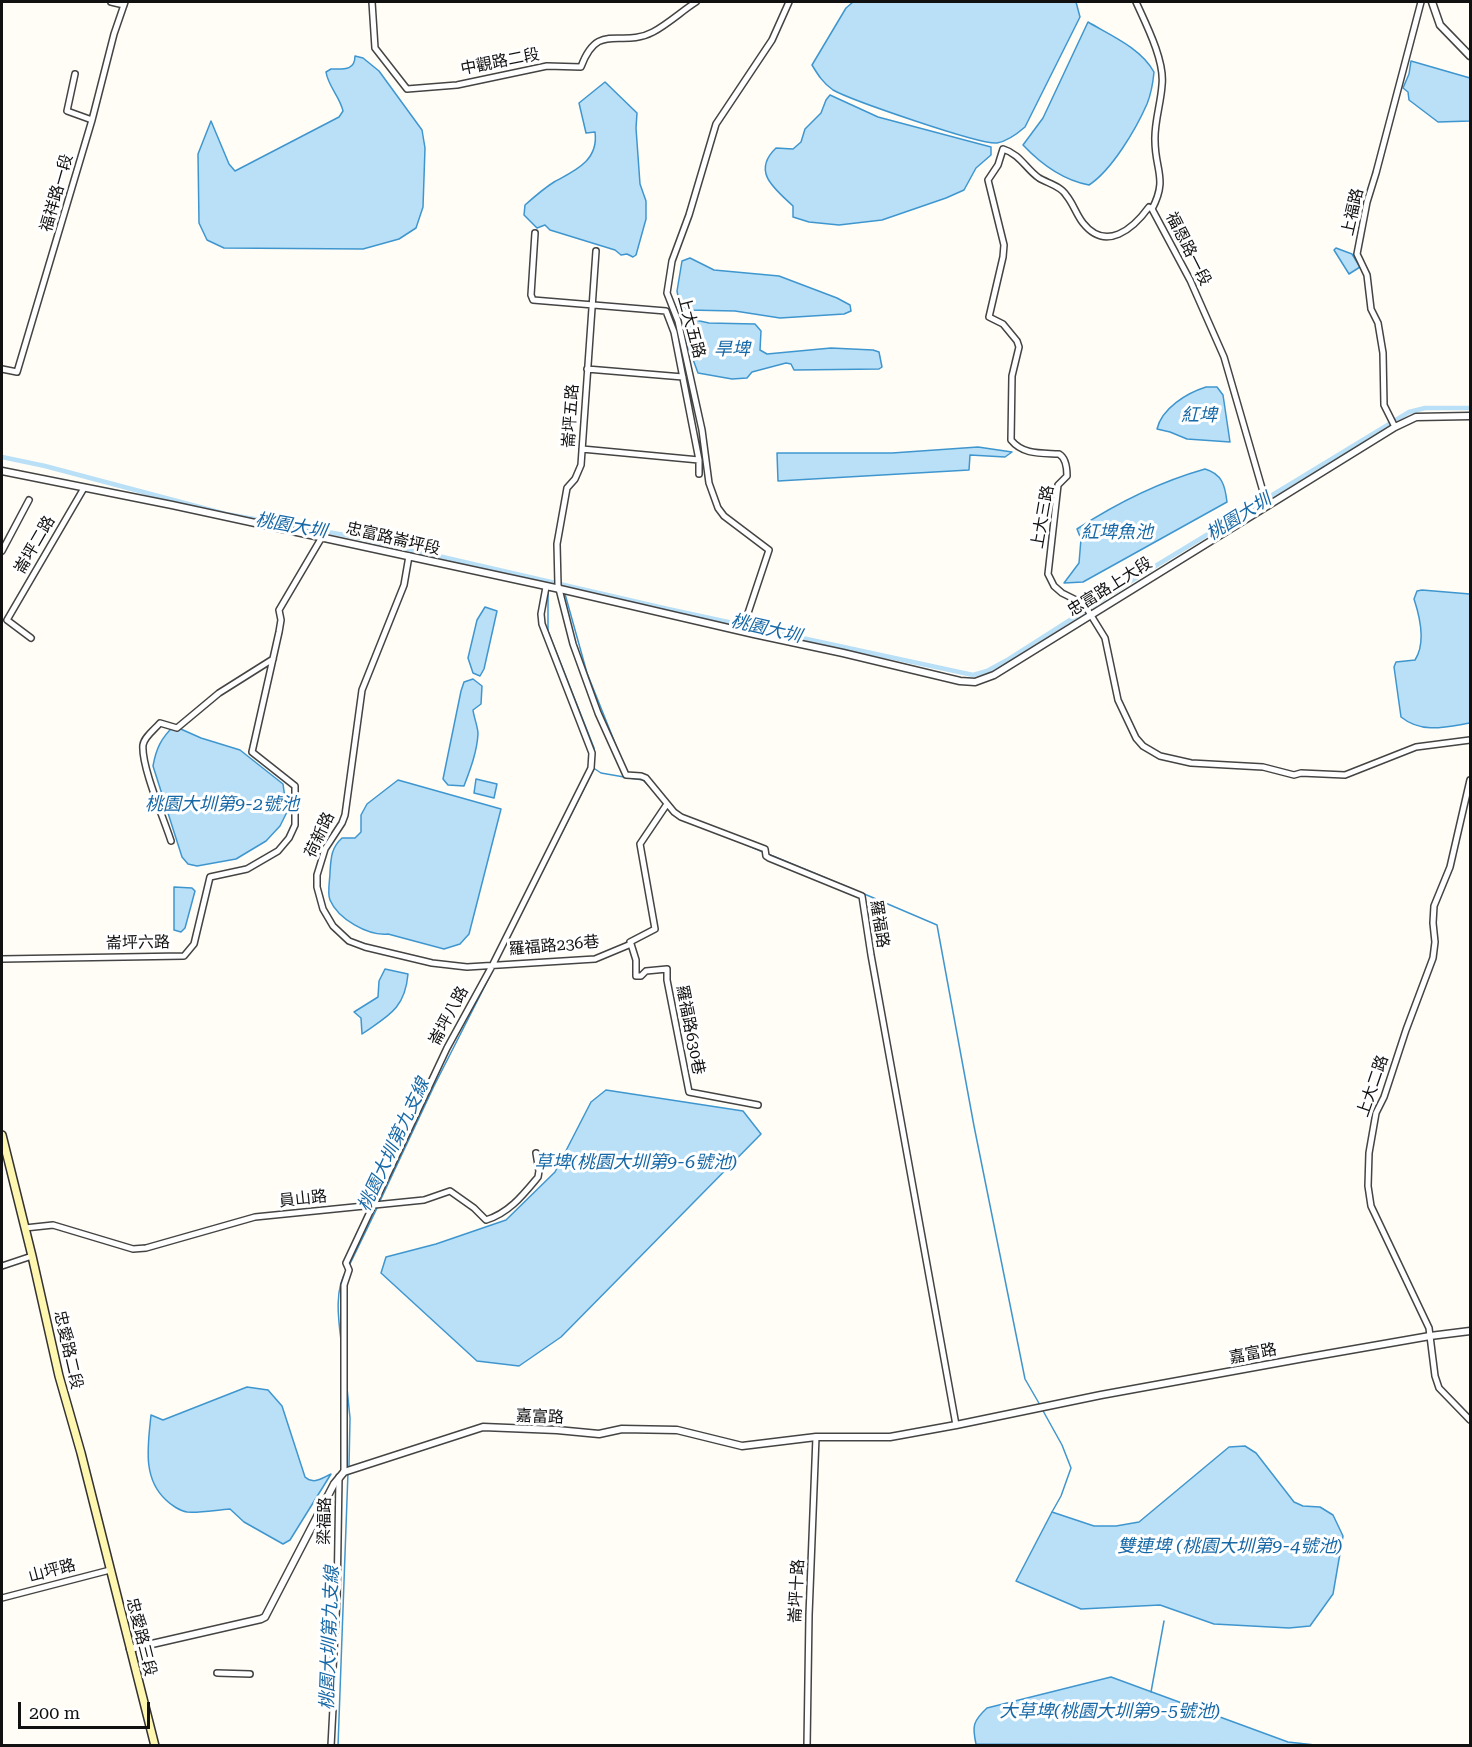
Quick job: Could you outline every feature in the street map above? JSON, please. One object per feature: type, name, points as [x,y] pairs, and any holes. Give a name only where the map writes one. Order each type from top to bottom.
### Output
[{"type":"main road","name":"忠愛路二段","points":[[2,1135],[59,1376],[110,1570]]},
{"type":"main road","name":"忠愛路三段","points":[[110,1570],[155,1746]]},
{"type":"street","points":[[111,2],[125,3]]},
{"type":"street","name":"中觀路二段","points":[[372,2],[375,48],[407,89],[457,84],[547,66],[581,67],[586,52],[592,45],[603,39],[642,36],[654,31],[696,2]]},
{"type":"street","name":"上大五路","points":[[742,630],[769,550],[724,516],[718,508],[710,483],[702,430],[678,321],[667,293],[672,261],[689,215],[712,134],[736,91],[772,40],[789,2]]},
{"type":"street","name":"福恩路一段","points":[[1136,2],[1161,63],[1163,83],[1155,141],[1161,174],[1159,195],[1152,209],[1190,280],[1224,357],[1267,500]]},
{"type":"street","name":"上福路","points":[[1394,425],[1384,405],[1383,353],[1378,323],[1371,309],[1366,274],[1357,254],[1366,202],[1377,173],[1421,2]]},
{"type":"street","points":[[1432,2],[1440,25],[1470,56]]},
{"type":"street","name":"福祥路一段","points":[[2,369],[18,372],[92,120],[114,34],[125,3]]},
{"type":"street","points":[[75,74],[67,111],[92,120]]},
{"type":"street","name":"上大三路","points":[[1152,209],[1149,207],[1139,221],[1128,230],[1110,237],[1101,236],[1094,234],[1083,222],[1066,193],[1038,177],[1010,151],[1004,149],[998,165],[988,180],[1004,245],[989,317],[1003,324],[1019,347],[1012,376],[1011,440],[1016,446],[1028,452],[1059,454],[1062,457],[1067,476],[1058,485],[1048,574],[1062,593],[1084,604],[1105,638],[1118,700],[1124,717],[1136,738],[1143,746],[1160,756],[1191,763],[1263,767],[1294,775],[1300,773],[1346,775],[1416,747],[1470,740]]},
{"type":"street","points":[[535,233],[532,300],[664,310],[669,317],[699,460],[699,474]]},
{"type":"street","name":"崙坪五路","points":[[559,587],[556,568],[557,544],[567,488],[575,479],[581,465],[596,251]]},
{"type":"street","points":[[669,317],[673,310]]},
{"type":"street","points":[[587,369],[683,377]]},
{"type":"street","name":"忠富路上大段","points":[[742,630],[960,681],[975,682],[994,675],[1267,500],[1394,425],[1416,417],[1470,416]]},
{"type":"street","points":[[582,449],[699,460]]},
{"type":"street","name":"忠富路崙坪段","points":[[2,471],[322,537],[546,587],[559,587],[742,630]]},
{"type":"street","name":"崙坪二路","points":[[31,638],[7,621],[84,488]]},
{"type":"street","points":[[2,551],[4,537],[29,500]]},
{"type":"street","name":"崙坪六路","points":[[2,959],[184,956],[194,944],[210,877],[247,869],[278,851],[289,838],[295,825],[295,786],[252,752],[281,620],[279,610],[322,537]]},
{"type":"street","name":"荷新路","points":[[409,556],[404,585],[362,690],[345,815],[342,824],[325,849],[317,875],[317,887],[323,909],[333,926],[349,940],[364,947],[432,963],[467,967],[492,966]]},
{"type":"street","name":"崙坪八路","points":[[341,1474],[344,1285],[349,1270],[346,1263],[447,1048],[492,966],[591,768],[592,753],[542,624],[541,614],[546,587]]},
{"type":"street","name":"羅福路","points":[[559,587],[573,644],[598,713],[626,775],[646,778],[681,817],[862,896],[956,1425]]},
{"type":"street","points":[[171,841],[152,785],[143,745],[145,740],[160,723],[177,728],[219,693],[273,659]]},
{"type":"street","name":"上大二路","points":[[1470,780],[1450,867],[1434,906],[1433,958],[1376,1113],[1369,1153],[1368,1186],[1371,1206],[1420,1307],[1430,1336],[1435,1376],[1439,1388],[1470,1420]]},
{"type":"street","name":"羅福路236巷","points":[[492,966],[595,959],[607,956],[655,929],[640,844],[667,804]]},
{"type":"street","name":"羅福路630巷","points":[[631,944],[636,960],[636,976],[646,971],[667,969],[667,980],[689,1092],[758,1105]]},
{"type":"street","name":"員山路","points":[[25,1228],[53,1225],[133,1249],[146,1248],[255,1217],[433,1198],[450,1191],[474,1208],[486,1220],[494,1218],[515,1204],[538,1177],[536,1153]]},
{"type":"street","points":[[2,1266],[32,1256]]},
{"type":"street","name":"嘉富路","points":[[341,1474],[483,1427],[599,1434],[622,1429],[677,1430],[742,1446],[816,1437],[890,1437],[1101,1395],[1430,1336],[1470,1331]]},
{"type":"street","name":"崙坪十路","points":[[807,1746],[809,1615],[816,1437]]},
{"type":"street","points":[[130,1649],[266,1617],[297,1554],[341,1474]]},
{"type":"street","name":"梁福路","points":[[331,1746],[341,1474]]},
{"type":"street","name":"山坪路","points":[[2,1598],[110,1570]]},
{"type":"street","points":[[217,1673],[249,1674]]},
{"type":"water","points":[[853,2],[1076,2],[1080,17],[1025,127],[1009,139],[997,143],[967,137],[888,112],[826,85],[812,65],[846,8]]},
{"type":"water","points":[[1088,22],[1133,49],[1154,72],[1147,104],[1137,125],[1115,159],[1089,185],[1079,183],[1053,170],[1023,145],[1043,118]]},
{"type":"water","points":[[355,56],[363,58],[379,71],[422,130],[425,148],[423,207],[416,228],[399,239],[363,249],[224,248],[207,240],[199,223],[198,154],[211,121],[229,164],[235,171],[339,117],[343,111],[326,72],[331,69],[351,67]]},
{"type":"water","points":[[1411,61],[1470,78],[1470,121],[1438,122],[1409,100],[1408,92],[1403,88]]},
{"type":"water","points":[[605,82],[637,113],[640,184],[646,201],[646,219],[636,255],[633,257],[627,254],[621,255],[615,250],[550,230],[545,225],[537,228],[524,215],[525,205],[528,202],[550,185],[577,169],[589,158],[595,142],[595,132],[586,133],[579,103]]},
{"type":"water","points":[[830,95],[878,117],[991,147],[991,155],[976,168],[964,190],[882,220],[839,225],[809,222],[793,217],[793,206],[768,180],[766,165],[776,148],[793,149],[801,142],[805,129],[821,113]]},
{"type":"water","points":[[1336,248],[1352,254],[1360,267],[1349,274],[1334,250]]},
{"type":"water","points":[[690,258],[714,270],[779,276],[837,298],[850,305],[851,311],[844,314],[780,318],[735,311],[688,310],[680,306],[677,291],[682,261]]},
{"type":"water","name":"旱埤","points":[[695,320],[709,323],[755,324],[761,331],[760,350],[767,354],[831,348],[873,350],[879,352],[882,367],[879,369],[794,370],[791,364],[786,363],[752,372],[747,378],[732,379],[698,373],[691,354],[687,352],[685,327]]},
{"type":"water","name":"紅埤","points":[[1206,387],[1217,387],[1223,395],[1230,442],[1187,439],[1157,429],[1164,414],[1176,402]]},
{"type":"water","points":[[978,447],[1012,452],[1005,457],[970,455],[969,470],[778,481],[777,453],[892,453]]},
{"type":"water","name":"紅埤魚池","points":[[1205,469],[1211,471],[1222,481],[1227,502],[1083,582],[1064,583],[1079,563],[1081,539],[1077,529],[1139,494]]},
{"type":"water","points":[[1417,591],[1470,594],[1470,723],[1434,728],[1417,726],[1401,717],[1394,667],[1396,662],[1415,660],[1418,653],[1421,630],[1414,599]]},
{"type":"water","points":[[485,607],[497,611],[484,669],[480,676],[473,673],[468,658],[477,620]]},
{"type":"water","points":[[473,679],[482,686],[481,704],[473,710],[478,734],[475,754],[464,786],[448,785],[443,779],[461,691],[464,682]]},
{"type":"water","name":"桃園大圳第9-2號池","points":[[174,726],[201,738],[240,750],[283,784],[287,812],[280,826],[266,841],[236,859],[197,866],[188,864],[182,857],[153,766],[160,744]]},
{"type":"water","points":[[476,779],[497,784],[494,798],[474,793]]},
{"type":"water","points":[[398,780],[501,809],[469,934],[460,944],[444,949],[363,929],[340,914],[330,900],[331,862],[336,846],[342,838],[355,838],[361,832],[361,815],[367,804]]},
{"type":"water","points":[[174,887],[192,888],[195,891],[185,928],[181,932],[174,930]]},
{"type":"water","points":[[385,969],[408,974],[403,996],[394,1010],[362,1034],[361,1018],[354,1012],[378,997],[379,981]]},
{"type":"water","name":"草埤(桃園大圳第9-6號池)","points":[[606,1090],[743,1111],[761,1134],[561,1337],[519,1366],[477,1361],[381,1273],[386,1257],[436,1244],[506,1220],[555,1172],[591,1102]]},
{"type":"water","points":[[247,1387],[268,1390],[282,1406],[305,1477],[315,1481],[331,1474],[290,1540],[283,1544],[244,1522],[230,1509],[192,1512],[179,1509],[168,1502],[158,1491],[150,1471],[148,1449],[151,1415],[163,1420]]},
{"type":"water","name":"雙連埤 (桃園大圳第9-4號池)","points":[[1245,1446],[1256,1453],[1294,1502],[1303,1506],[1320,1507],[1333,1515],[1343,1536],[1333,1594],[1310,1626],[1289,1628],[1214,1624],[1160,1605],[1081,1609],[1016,1581],[1052,1512],[1094,1526],[1116,1526],[1139,1522],[1229,1447]]},
{"type":"water","name":"大草埤(桃園大圳第9-5號池)","points":[[1111,1677],[1288,1742],[1315,1745],[976,1744],[975,1724],[987,1708]]},
{"type":"waterway","name":"桃園大圳","points":[[2,457],[45,466],[226,514],[356,537],[668,609],[973,675],[987,671],[1009,659],[1139,576],[1409,412],[1425,408],[1470,408]]},
{"type":"waterway","name":"桃園大圳第九支線","points":[[548,592],[548,631],[594,753]]},
{"type":"waterway","points":[[565,594],[587,673],[621,758]]},
{"type":"waterway","name":"桃園大圳第九支線","points":[[500,956],[594,769],[594,764]]},
{"type":"waterway","points":[[595,769],[601,773],[624,777]]},
{"type":"waterway","points":[[629,778],[643,780],[655,792]]},
{"type":"waterway","points":[[740,842],[763,852]]},
{"type":"waterway","points":[[768,854],[855,890]]},
{"type":"waterway","points":[[862,893],[937,925],[974,1126],[1025,1379],[1040,1405]]},
{"type":"waterway","name":"桃園大圳第九支線","points":[[380,1201],[434,1086],[494,968]]},
{"type":"waterway","name":"桃園大圳第九支線","points":[[349,1266],[378,1206]]},
{"type":"waterway","name":"桃園大圳第九支線","points":[[342,1348],[338,1297],[347,1270]]},
{"type":"waterway","name":"桃園大圳第九支線","points":[[347,1388],[350,1418],[349,1467]]},
{"type":"waterway","points":[[1042,1409],[1062,1445],[1071,1468],[1061,1496],[1052,1512]]},
{"type":"waterway","name":"桃園大圳第九支線","points":[[338,1746],[348,1472]]},
{"type":"waterway","points":[[1151,1692],[1164,1621]]}]
